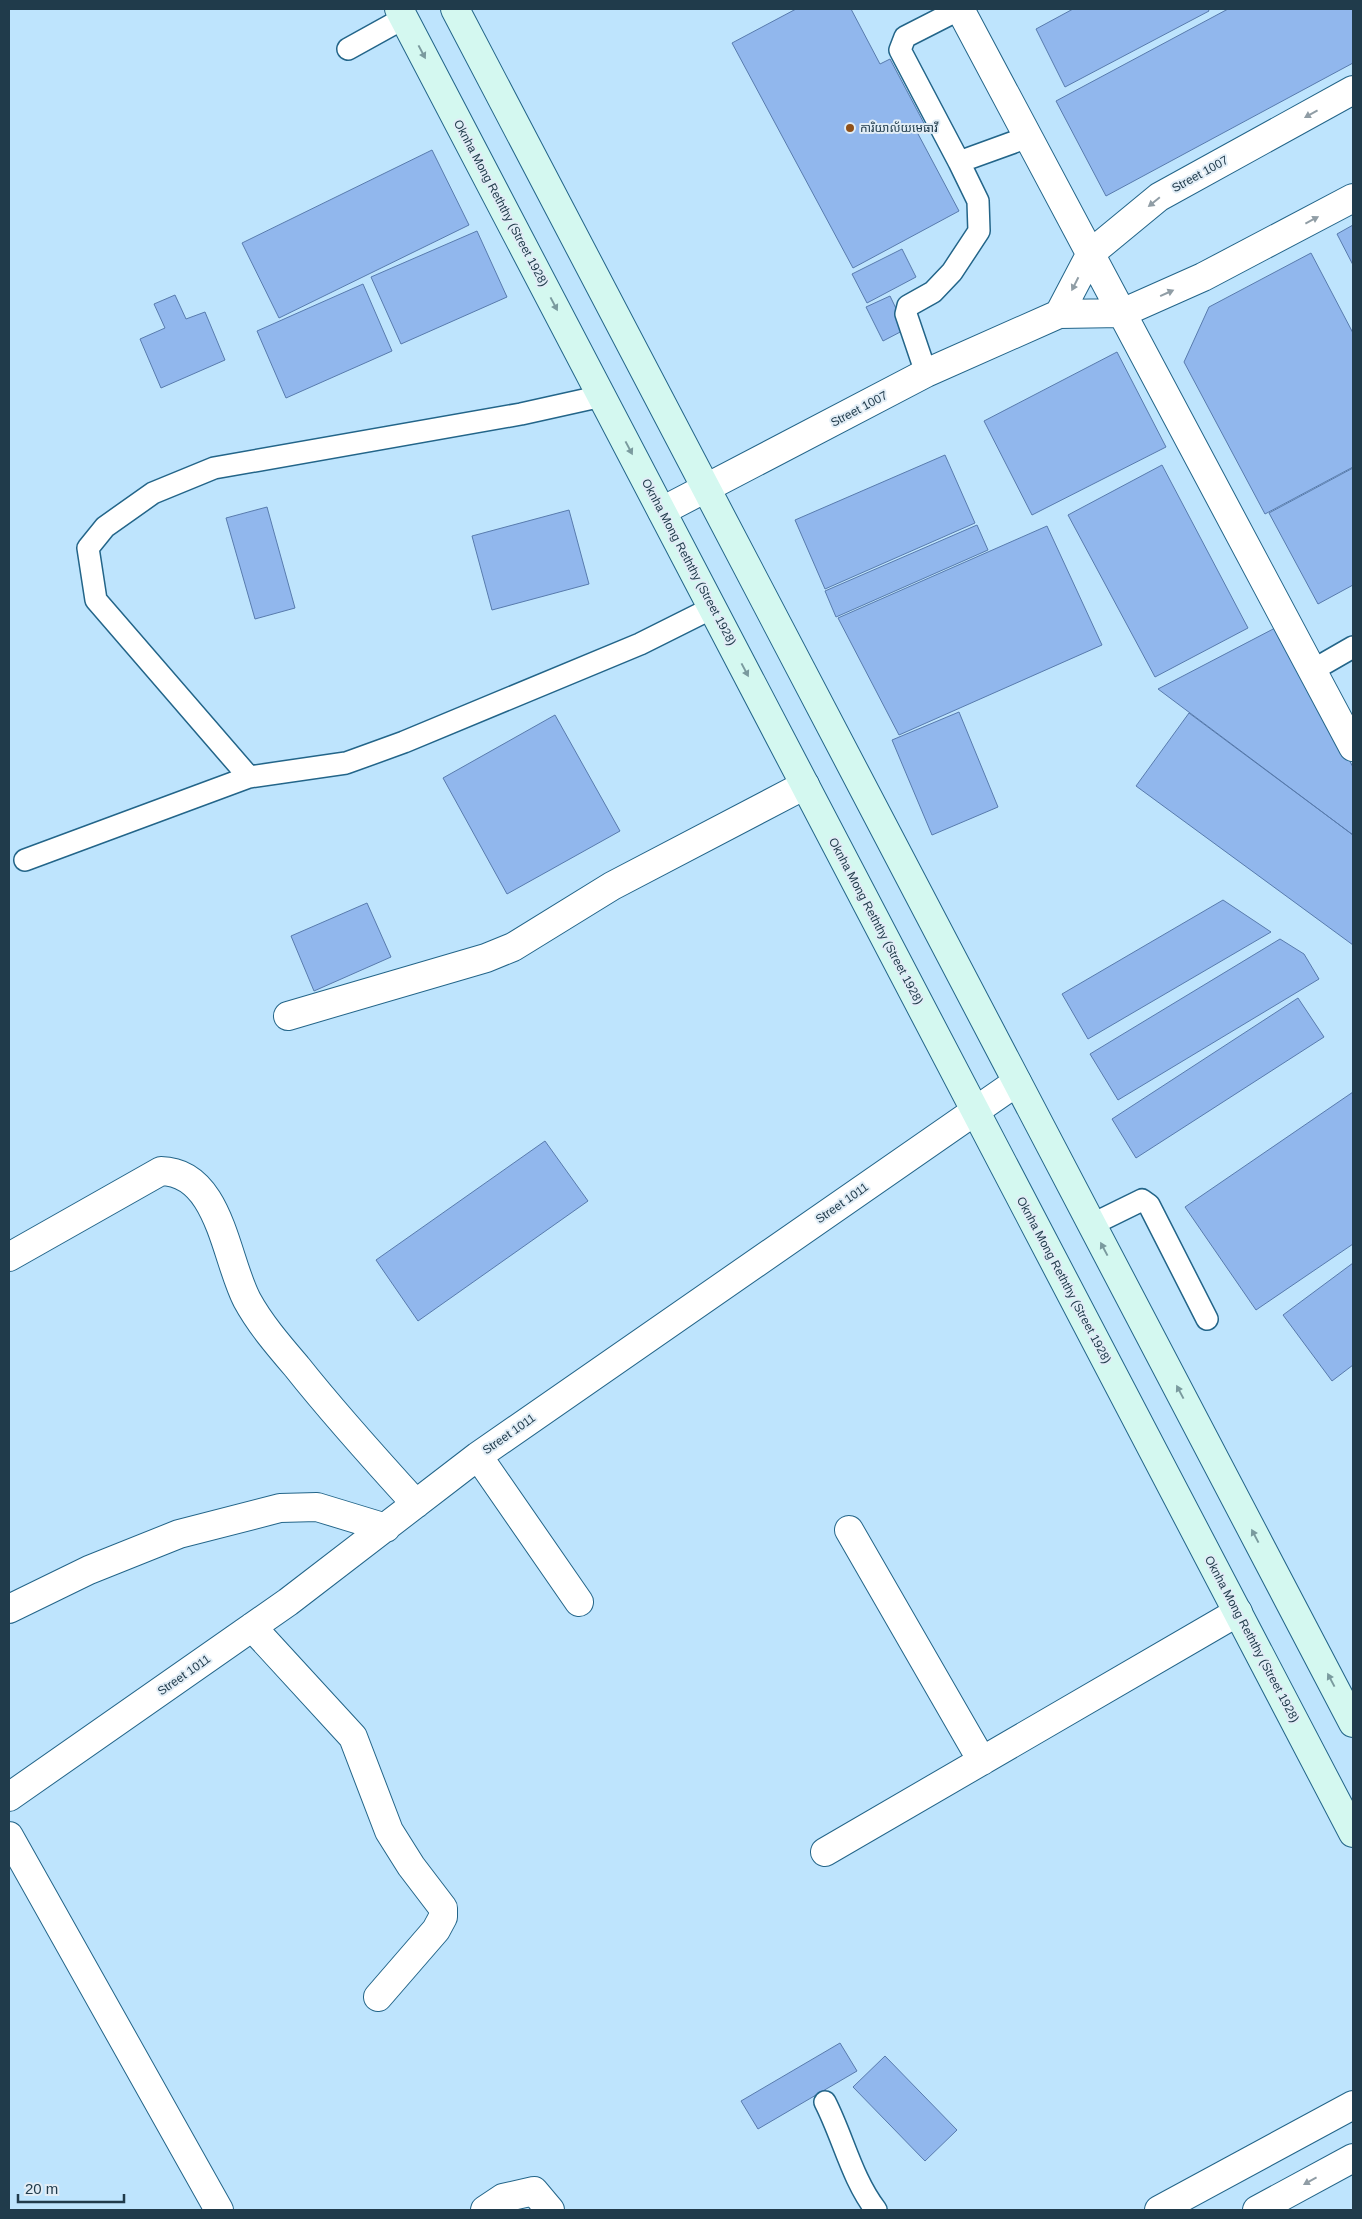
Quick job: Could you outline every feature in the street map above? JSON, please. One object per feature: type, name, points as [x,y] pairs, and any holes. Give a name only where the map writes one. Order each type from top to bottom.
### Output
[{"type":"main road","points":[[455,9],[1353,1724]]},
{"type":"main road","name":"Oknha Mong Reththy (Street 1928)","points":[[402,14],[1353,1833]]},
{"type":"street","points":[[960,9],[1353,747]]},
{"type":"street","name":"Street 1007","points":[[1059,314],[1091,253],[1159,197],[1353,90]]},
{"type":"street","name":"Street 1007","points":[[662,511],[926,374],[1059,314],[1122,313],[1203,277],[1353,198]]},
{"type":"street","points":[[288,1016],[486,958],[513,947],[612,886],[805,785]]},
{"type":"street","name":"Street 1011","points":[[9,1797],[252,1627],[386,1528],[478,1456],[1017,1082]]},
{"type":"street","points":[[9,1256],[161,1171],[173,1171],[189,1178],[209,1199],[247,1300],[269,1332],[343,1425],[416,1504]]},
{"type":"street","points":[[478,1456],[579,1602]]},
{"type":"street","points":[[9,1610],[89,1570],[178,1534],[280,1508],[317,1507],[386,1528]]},
{"type":"street","points":[[849,1530],[982,1760]]},
{"type":"street","points":[[825,1852],[1238,1612]]},
{"type":"street","points":[[252,1627],[353,1737],[389,1831],[411,1866],[443,1908],[443,1917],[436,1930],[378,1998]]},
{"type":"street","points":[[9,1836],[219,2210]]},
{"type":"street","points":[[1159,2210],[1353,2105]]},
{"type":"street","points":[[1257,2210],[1353,2158]]},
{"type":"street","points":[[484,2210],[503,2198],[534,2191],[550,2210]]},
{"type":"lane","points":[[926,374],[906,314],[908,306],[933,292],[952,272],[980,231],[978,201],[900,50],[904,37],[960,9]]},
{"type":"lane","points":[[348,49],[402,14]]},
{"type":"lane","points":[[959,162],[1028,137]]},
{"type":"lane","points":[[249,776],[96,600],[88,548],[105,527],[153,493],[214,468],[521,414],[602,396]]},
{"type":"lane","points":[[25,860],[249,776],[346,763],[404,742],[640,644],[712,608]]},
{"type":"lane","points":[[1313,670],[1353,647]]},
{"type":"lane","points":[[1091,1225],[1132,1203],[1142,1200],[1149,1206],[1207,1319]]},
{"type":"lane","points":[[825,2102],[855,2172],[876,2210]]},
{"type":"building","points":[[796,9],[851,9],[880,64],[890,59],[926,127],[917,132],[959,211],[853,268],[732,43]]},
{"type":"building","points":[[1073,9],[1208,9],[1209,11],[1065,87],[1036,29]]},
{"type":"building","points":[[1228,9],[1353,9],[1353,63],[1106,196],[1056,101]]},
{"type":"building","points":[[432,150],[469,225],[279,318],[242,243]]},
{"type":"building","points":[[1353,225],[1353,265],[1337,234]]},
{"type":"building","points":[[477,231],[507,297],[401,344],[371,277]]},
{"type":"building","points":[[902,249],[916,277],[867,303],[852,274]]},
{"type":"building","points":[[1311,253],[1353,333],[1353,467],[1265,514],[1184,362],[1209,307]]},
{"type":"building","points":[[363,284],[392,351],[286,398],[257,331]]},
{"type":"building","points":[[175,295],[186,319],[205,312],[225,360],[161,388],[140,339],[165,328],[154,304]]},
{"type":"building","points":[[890,296],[906,329],[883,341],[866,307]]},
{"type":"building","points":[[1117,352],[1166,447],[1032,515],[984,421]]},
{"type":"building","points":[[945,455],[975,523],[825,589],[795,520]]},
{"type":"building","points":[[1162,465],[1248,628],[1155,677],[1068,515]]},
{"type":"building","points":[[1353,468],[1353,585],[1318,604],[1269,513]]},
{"type":"building","points":[[267,507],[295,608],[255,619],[226,518]]},
{"type":"building","points":[[569,510],[589,584],[492,610],[472,536]]},
{"type":"building","points":[[977,525],[988,550],[836,617],[825,591]]},
{"type":"building","points":[[1047,526],[1102,645],[899,735],[838,618]]},
{"type":"building","points":[[1277,627],[1353,767],[1353,835],[1158,689]]},
{"type":"building","points":[[959,712],[998,807],[932,835],[892,740]]},
{"type":"building","points":[[1189,713],[1353,835],[1353,945],[1136,786]]},
{"type":"building","points":[[555,715],[620,831],[507,894],[443,778]]},
{"type":"building","points":[[1223,900],[1271,932],[1088,1039],[1062,994]]},
{"type":"building","points":[[367,903],[391,957],[314,991],[291,936]]},
{"type":"building","points":[[1280,939],[1304,954],[1319,979],[1118,1100],[1090,1054]]},
{"type":"building","points":[[1298,998],[1324,1037],[1136,1158],[1112,1119]]},
{"type":"building","points":[[1353,1092],[1353,1244],[1256,1310],[1185,1207]]},
{"type":"building","points":[[545,1141],[588,1201],[418,1321],[376,1260]]},
{"type":"building","points":[[1353,1263],[1353,1365],[1332,1381],[1283,1315]]},
{"type":"building","points":[[840,2043],[857,2071],[758,2129],[741,2101]]},
{"type":"building","points":[[885,2056],[957,2130],[925,2161],[853,2087]]},
{"type":"place","name":"ការិយាល័យមេធាវី","points":[[850,128]]}]
